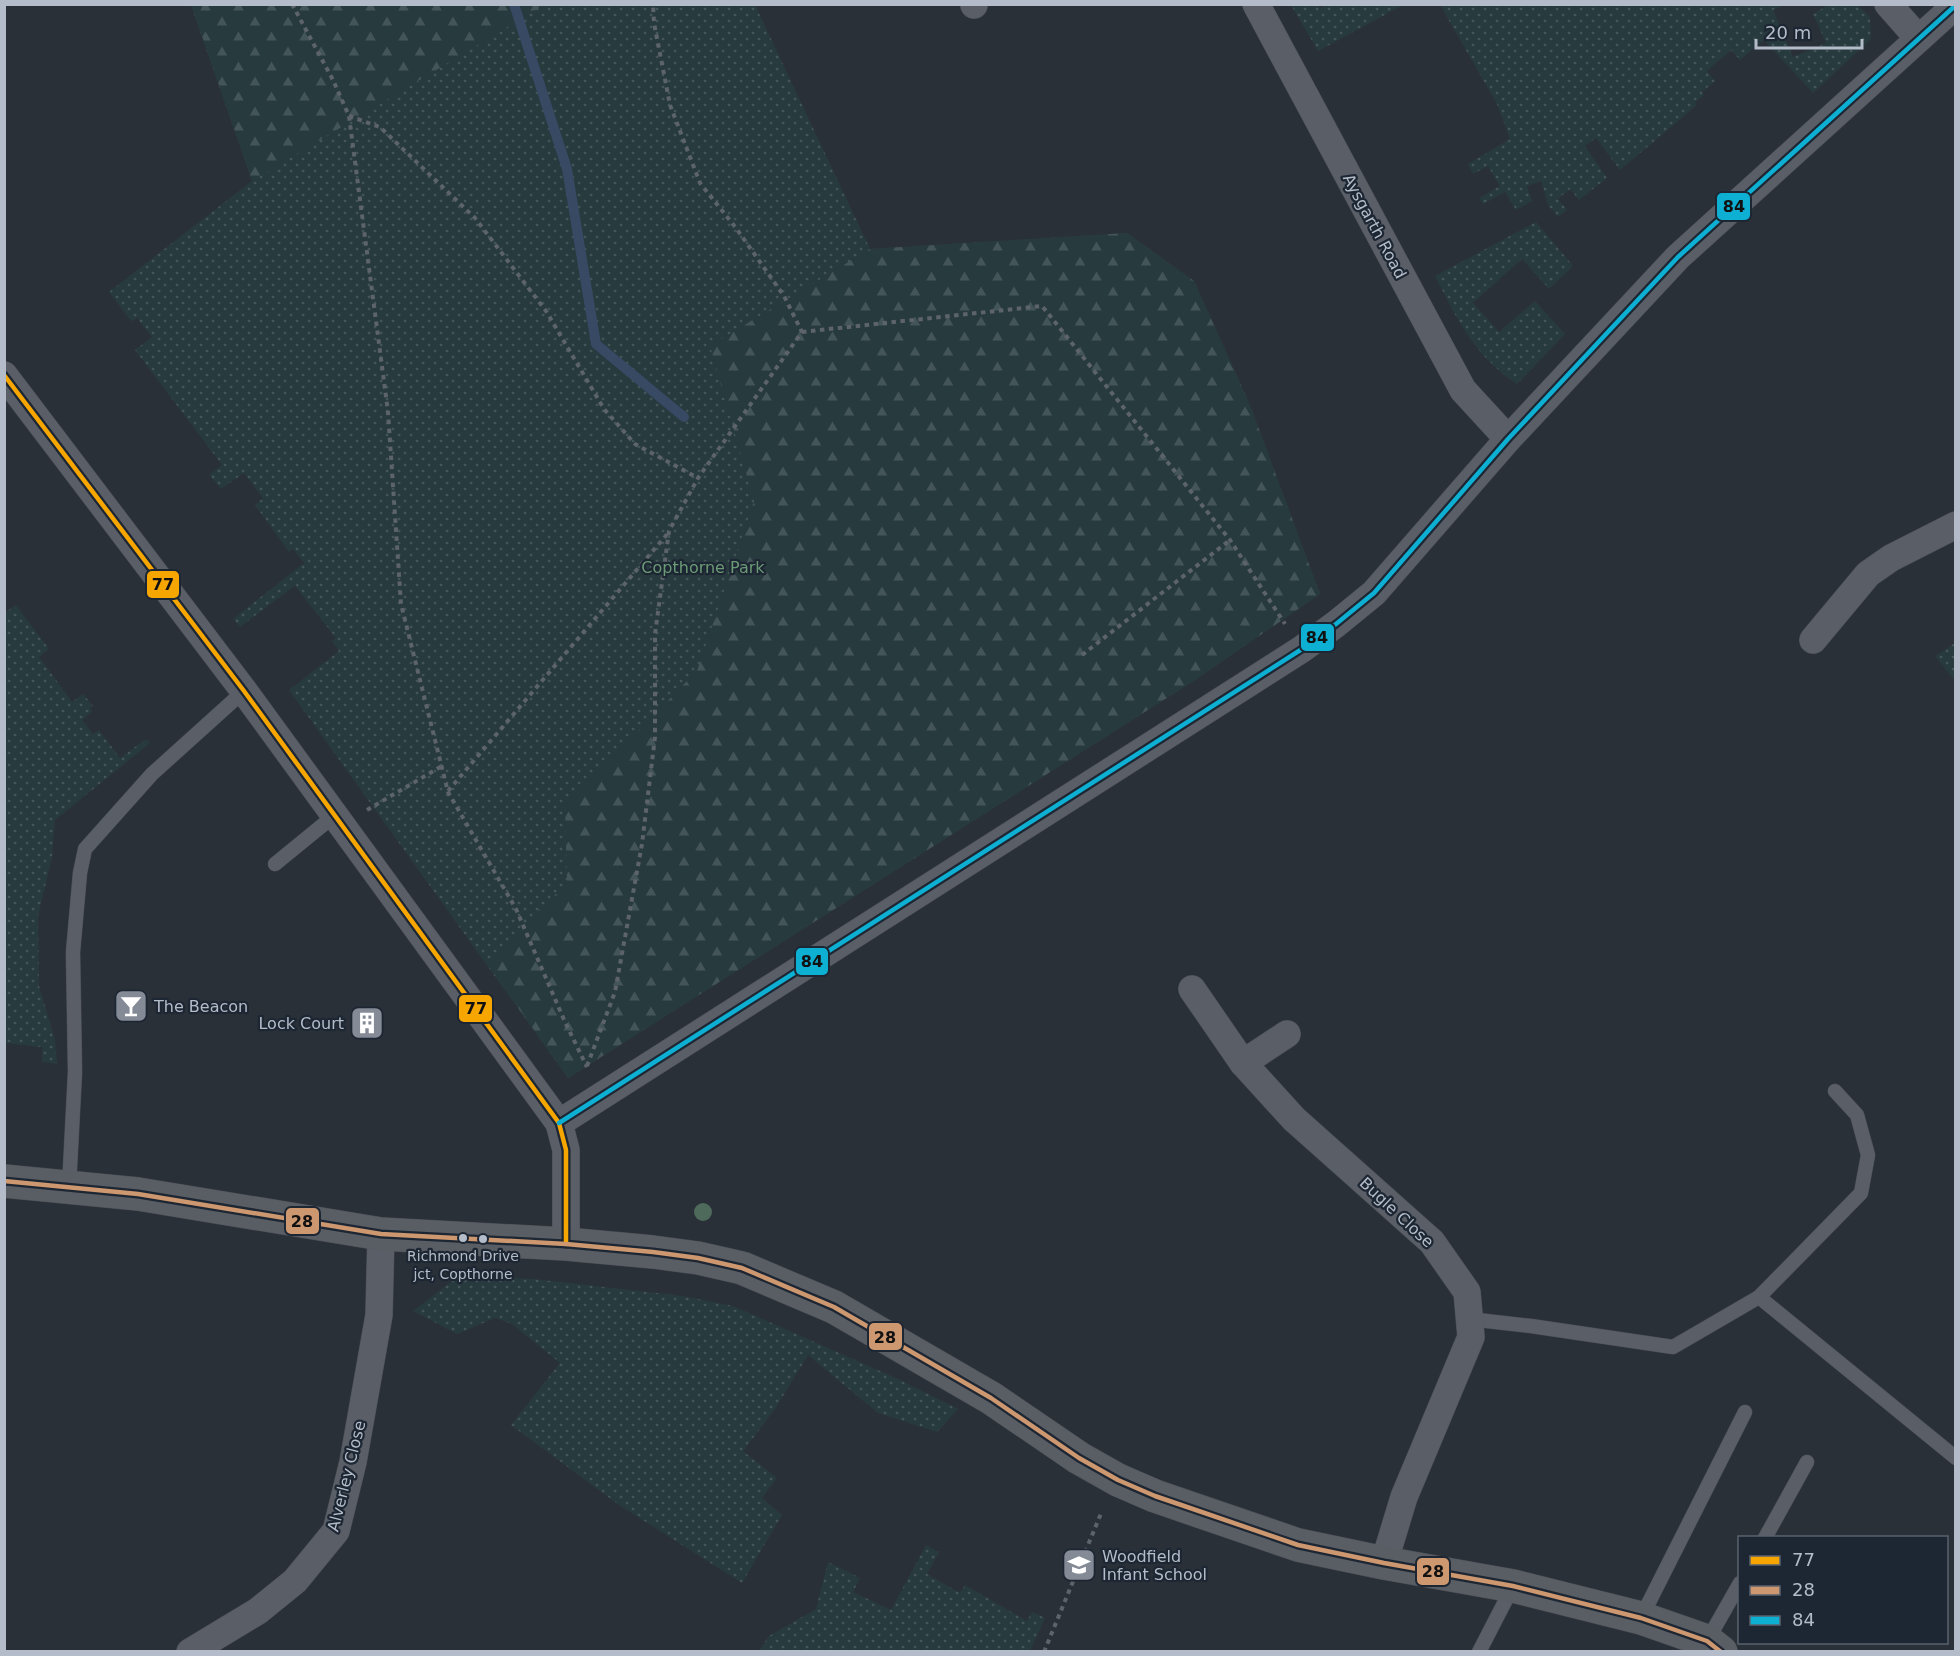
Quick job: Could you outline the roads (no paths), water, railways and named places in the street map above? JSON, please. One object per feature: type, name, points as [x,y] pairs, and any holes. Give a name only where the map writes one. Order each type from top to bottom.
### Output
[{"type":"main road","points":[[4,1181],[138,1194],[381,1234],[566,1244],[653,1252],[698,1258],[742,1268],[834,1307],[991,1398],[1079,1458],[1118,1480],[1155,1496],[1298,1545],[1513,1587],[1641,1618],[1714,1646]]},
{"type":"street","name":"Aysgarth Road","points":[[1256,4],[1463,390],[1508,439]]},
{"type":"street","points":[[1888,4],[1918,38]]},
{"type":"street","points":[[559,1123],[1302,649],[1374,593],[1508,439],[1678,257],[1956,4]]},
{"type":"street","points":[[4,375],[244,691],[559,1123],[566,1150],[566,1244]]},
{"type":"street","points":[[1813,640],[1868,574],[1891,558],[1956,525]]},
{"type":"street","name":"Bugle Close","points":[[1192,989],[1243,1063],[1294,1119],[1432,1242],[1467,1292],[1471,1337],[1404,1497],[1384,1563]]},
{"type":"street","points":[[1243,1063],[1287,1034]]},
{"type":"street","name":"Alverley Close","points":[[190,1652],[258,1611],[295,1581],[336,1531],[353,1462],[379,1316],[381,1234]]},
{"type":"lane","points":[[69,1187],[75,1072],[74,952],[80,873],[85,849],[152,774],[244,691]]},
{"type":"lane","points":[[275,864],[338,820]]},
{"type":"lane","points":[[1469,1319],[1673,1347],[1759,1297],[1861,1193],[1868,1155],[1857,1115],[1835,1091]]},
{"type":"lane","points":[[1759,1297],[1956,1458]]},
{"type":"lane","points":[[1641,1618],[1745,1412]]},
{"type":"lane","points":[[1766,1536],[1807,1462]]},
{"type":"lane","points":[[1479,1652],[1513,1587]]},
{"type":"lane","points":[[1714,1646],[1738,1588]]},
{"type":"waterway","points":[[514,4],[567,169],[596,344],[684,417]]},
{"type":"place","name":"The Beacon","points":[[131,1006]]},
{"type":"place","name":"Lock Court","points":[[367,1023]]},
{"type":"place","name":"Richmond Drive jct, Copthorne","points":[[463,1238]]},
{"type":"place","name":"Woodfield Infant School","points":[[1079,1565]]},
{"type":"park label","name":"Copthorne Park","points":[[703,567]]}]
